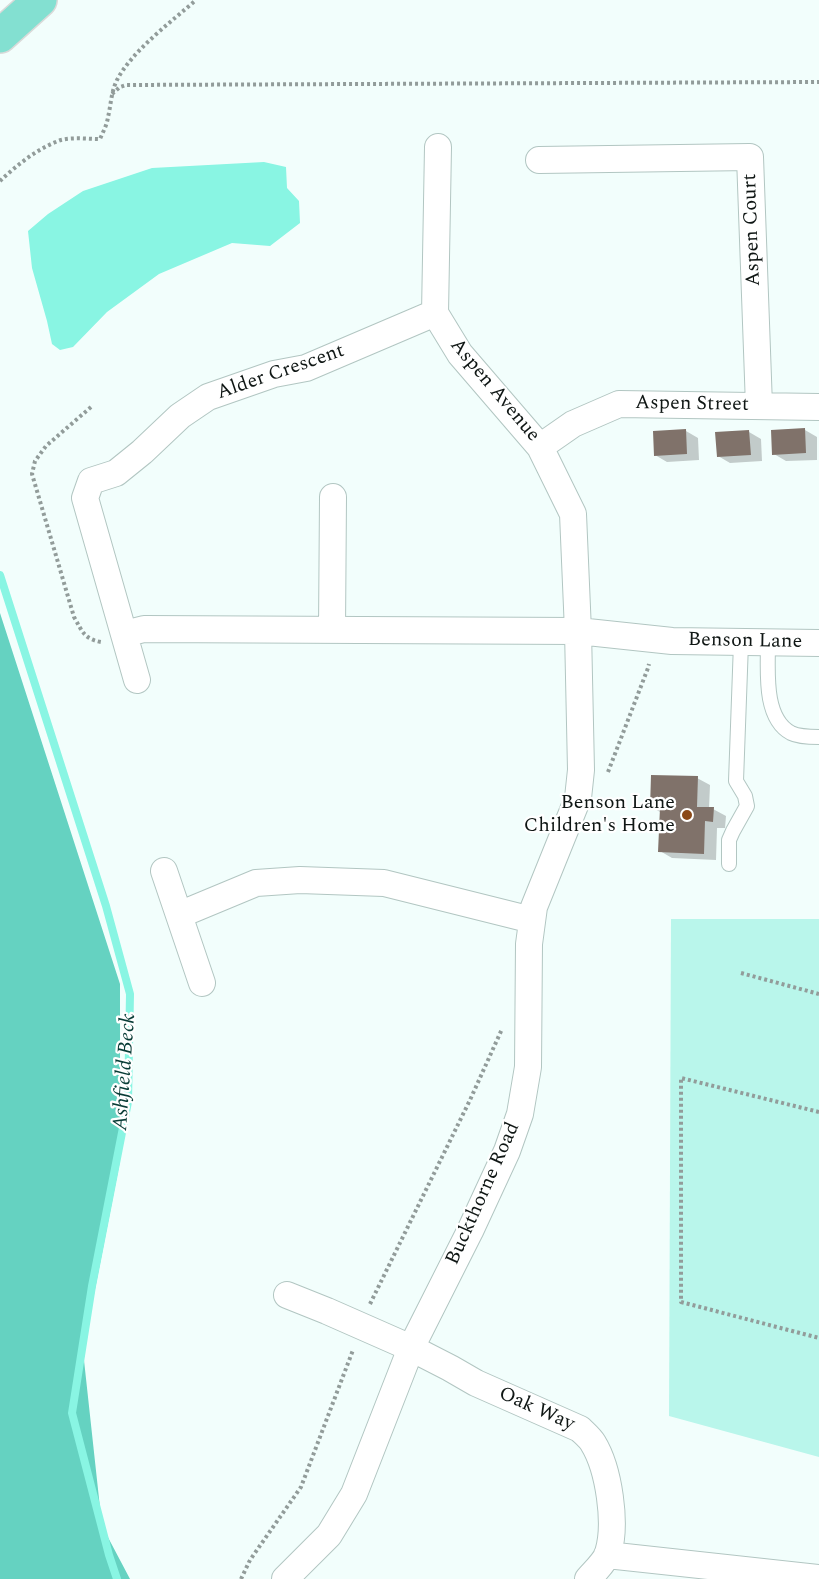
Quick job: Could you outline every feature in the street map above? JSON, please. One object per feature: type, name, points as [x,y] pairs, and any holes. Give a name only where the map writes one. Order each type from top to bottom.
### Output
[{"type":"highway","points":[[0,36],[40,0]]},
{"type":"street","points":[[435,313],[438,147]]},
{"type":"street","name":"Aspen Court","points":[[539,160],[750,157],[759,406]]},
{"type":"street","name":"Aspen Avenue","points":[[435,313],[460,354],[540,447],[573,514],[578,631]]},
{"type":"street","name":"Alder Crescent","points":[[137,680],[85,498],[91,481],[116,473],[180,416],[208,397],[274,374],[306,368],[435,313]]},
{"type":"street","name":"Aspen Street","points":[[540,447],[573,424],[619,404],[819,407]]},
{"type":"street","points":[[332,630],[333,497]]},
{"type":"street","points":[[124,634],[144,628],[578,631],[662,640]]},
{"type":"street","name":"Buckthorne Road","points":[[285,1579],[329,1535],[354,1494],[411,1348],[470,1231],[507,1151],[520,1114],[528,1067],[529,944],[534,907],[578,798],[581,770],[578,631]]},
{"type":"street","name":"Benson Lane","points":[[662,640],[819,643]]},
{"type":"street","points":[[164,871],[202,983]]},
{"type":"street","points":[[179,915],[256,883],[300,880],[384,883],[532,920]]},
{"type":"street","name":"Oak Way","points":[[287,1295],[411,1348],[507,1398],[580,1429],[592,1442],[601,1461],[611,1502],[611,1537],[607,1555]]},
{"type":"street","points":[[588,1579],[607,1555],[819,1578]]},
{"type":"lane","points":[[729,864],[729,840],[747,806],[745,796],[736,781],[741,643]]},
{"type":"lane","points":[[768,643],[771,707],[779,722],[790,733],[804,737],[819,737]]},
{"type":"path","points":[[0,181],[11,170],[38,151],[62,140],[100,139],[108,120],[116,80],[150,40],[196,0]]},
{"type":"path","points":[[112,94],[126,85],[819,82]]},
{"type":"path","points":[[91,407],[46,446],[35,461],[32,474],[74,617],[83,633],[89,639],[105,642],[124,634]]},
{"type":"path","points":[[605,780],[648,668],[662,640]]},
{"type":"path","points":[[741,973],[819,994]]},
{"type":"path","points":[[241,1579],[250,1560],[301,1487],[372,1299],[470,1100],[503,1027]]},
{"type":"path","points":[[819,1112],[681,1078],[681,1302],[819,1338]]},
{"type":"shaded area","points":[[264,162],[286,167],[287,188],[299,201],[300,223],[270,246],[232,243],[159,274],[107,312],[73,347],[60,350],[52,344],[32,268],[28,231],[48,214],[83,191],[152,168]]},
{"type":"shaded area","points":[[0,613],[120,984],[120,1161],[83,1351],[102,1526],[130,1579],[0,1579]]},
{"type":"shaded area","points":[[671,919],[819,919],[819,1457],[669,1416]]},
{"type":"building","points":[[805,428],[806,453],[772,455],[771,430]]},
{"type":"building","points":[[686,429],[687,454],[654,456],[653,431]]},
{"type":"building","points":[[749,430],[751,455],[717,457],[715,432]]},
{"type":"building","name":"Benson Lane Children's Home","points":[[651,775],[698,776],[697,807],[714,807],[713,822],[705,821],[704,854],[658,852],[660,808],[650,808]]},
{"type":"waterway","name":"Ashfield Beck","points":[[0,575],[106,906],[130,994],[128,1102],[92,1286],[72,1413],[117,1579]]},
{"type":"place","name":"Benson Lane Children's Home","points":[[687,815]]}]
